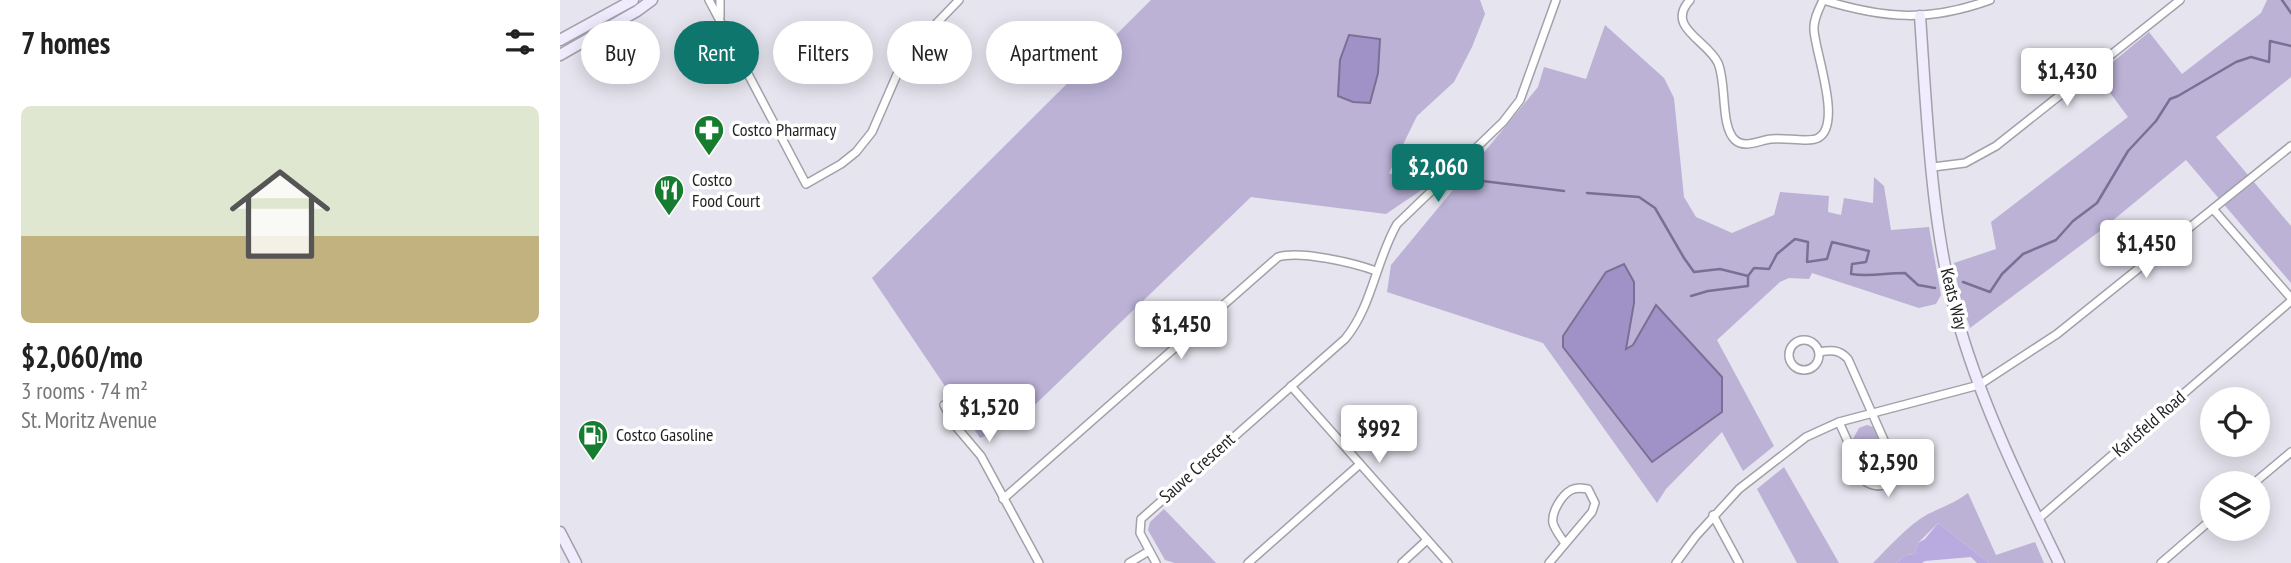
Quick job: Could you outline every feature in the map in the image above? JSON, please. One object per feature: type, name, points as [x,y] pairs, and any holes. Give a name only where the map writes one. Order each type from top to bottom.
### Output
[{"type":"street","points":[[560,40],[633,0]]},
{"type":"street","points":[[560,55],[652,0]]},
{"type":"street","points":[[709,0],[720,21]]},
{"type":"street","points":[[720,0],[720,21]]},
{"type":"street","points":[[753,84],[806,184],[856,152],[872,132],[905,56],[959,0]]},
{"type":"street","name":"Sauve Crescent","points":[[1156,563],[1139,531],[1143,517],[1345,339],[1355,326],[1386,242],[1397,224],[1503,122],[1520,100],[1556,0]]},
{"type":"street","points":[[1690,0],[1683,8],[1681,17],[1684,26],[1706,46],[1717,61],[1728,129],[1735,141],[1746,145],[1781,138],[1812,140],[1820,138],[1825,132],[1828,119],[1824,76],[1814,31],[1823,0],[1854,10],[1920,16],[1941,15],[1990,0]]},
{"type":"street","points":[[1933,167],[1965,163],[1996,146],[2180,0]]},
{"type":"street","name":"Keats Way","points":[[1920,16],[1943,251],[1959,327],[1979,385],[2060,563]]},
{"type":"street","points":[[1676,563],[1713,515],[1739,488],[1806,438],[1839,422],[1979,385],[2057,334],[2291,146]]},
{"type":"street","points":[[2213,209],[2291,300]]},
{"type":"street","points":[[1003,499],[1275,259],[1289,255],[1342,261],[1376,271]]},
{"type":"street","name":"Karlsfeld Road","points":[[2038,519],[2291,300]]},
{"type":"street","points":[[1801,340],[1814,344],[1819,352],[1817,362],[1810,369],[1800,369],[1790,358],[1793,345],[1801,340]]},
{"type":"street","points":[[1819,352],[1832,350],[1842,353],[1847,359],[1895,465],[1891,480],[1880,486],[1866,482],[1839,422]]},
{"type":"street","points":[[1291,386],[1448,563]]},
{"type":"street","points":[[944,405],[953,423],[981,456],[1040,563]]},
{"type":"street","points":[[2268,471],[2291,452]]},
{"type":"street","points":[[1248,563],[1360,464]]},
{"type":"street","points":[[1549,563],[1564,542],[1577,532],[1595,503],[1588,489],[1569,491],[1555,510],[1552,518],[1554,526],[1564,542]]},
{"type":"street","points":[[1713,515],[1740,563]]},
{"type":"street","points":[[2161,563],[2200,529]]},
{"type":"street","points":[[560,532],[573,558]]},
{"type":"street","points":[[1402,563],[1427,540]]},
{"type":"street","points":[[1129,563],[1149,551]]},
{"type":"shaded area","points":[[1151,0],[1480,0],[1485,14],[1454,82],[1417,116],[1389,173],[1423,189],[1386,214],[1251,197],[1017,422],[980,438],[872,278],[1067,84],[1122,84],[1122,29]]},
{"type":"shaded area","points":[[2267,0],[2291,0],[2291,77],[2216,137],[2291,226],[2291,283],[2186,160],[2100,231],[1970,328],[1960,298],[1954,263],[1996,249],[1991,222],[2128,117],[2097,75],[2149,32],[2182,74],[2261,13]]},
{"type":"shaded area","points":[[1605,25],[1664,78],[1674,98],[1684,197],[1696,217],[1732,233],[1774,215],[1780,192],[1829,196],[1828,212],[1841,215],[1844,198],[1873,203],[1874,177],[1884,186],[1891,230],[1929,227],[1941,295],[1936,304],[1919,308],[1812,273],[1809,279],[1789,278],[1780,282],[1717,340],[1774,446],[1743,471],[1722,432],[1666,489],[1657,503],[1543,343],[1387,292],[1391,265],[1538,87],[1544,67],[1586,79]],"holes":[[[1624,264],[1634,282],[1626,350],[1633,345],[1656,306],[1652,462],[1606,272]]]},
{"type":"shaded area","points":[[1349,35],[1380,39],[1378,73],[1370,103],[1353,102],[1338,96],[1340,60]]},
{"type":"shaded area","points":[[1624,264],[1634,282],[1634,303],[1626,349],[1633,345],[1656,305],[1722,377],[1722,412],[1652,462],[1563,347],[1563,336],[1606,272]]},
{"type":"shaded area","points":[[1867,425],[1873,427],[1876,432],[1890,465],[1890,471],[1882,480],[1870,476],[1866,471],[1853,439],[1859,428]]},
{"type":"shaded area","points":[[1784,467],[1839,563],[1797,563],[1757,489]]},
{"type":"shaded area","points":[[1968,493],[1996,555],[2035,542],[2044,563],[1989,563],[1938,523],[1918,543],[1915,554],[1906,555],[1896,563],[1873,563],[1920,519]]},
{"type":"shaded area","points":[[1164,509],[1216,563],[1175,563],[1165,560],[1148,530],[1150,522]]},
{"type":"shaded area","points":[[1938,523],[1989,563],[1977,563],[1971,557],[1896,563],[1906,555],[1915,554],[1918,543],[1925,539]]},
{"type":"waterway","points":[[2282,0],[2291,13]]},
{"type":"waterway","points":[[1963,282],[1990,292],[2002,274],[2023,254],[2056,240],[2073,221],[2097,203],[2128,151],[2156,121],[2170,99],[2236,62],[2251,57],[2269,62],[2270,41],[2291,46]]},
{"type":"waterway","points":[[1474,180],[1564,191]]},
{"type":"waterway","points":[[1587,193],[1639,197],[1655,208],[1694,272],[1720,269],[1748,276]]},
{"type":"waterway","points":[[1691,296],[1748,286],[1748,276],[1754,268],[1769,269],[1777,254],[1795,239],[1808,242],[1807,262],[1827,259],[1832,242],[1869,251],[1866,262],[1852,264],[1851,274],[1905,273],[1918,285],[1935,288]]},
{"type":"place","name":"Costco Pharmacy","points":[[709,157]]},
{"type":"place","name":"Costco Food Court","points":[[669,217]]},
{"type":"place","name":"Costco Gasoline","points":[[593,462]]}]
